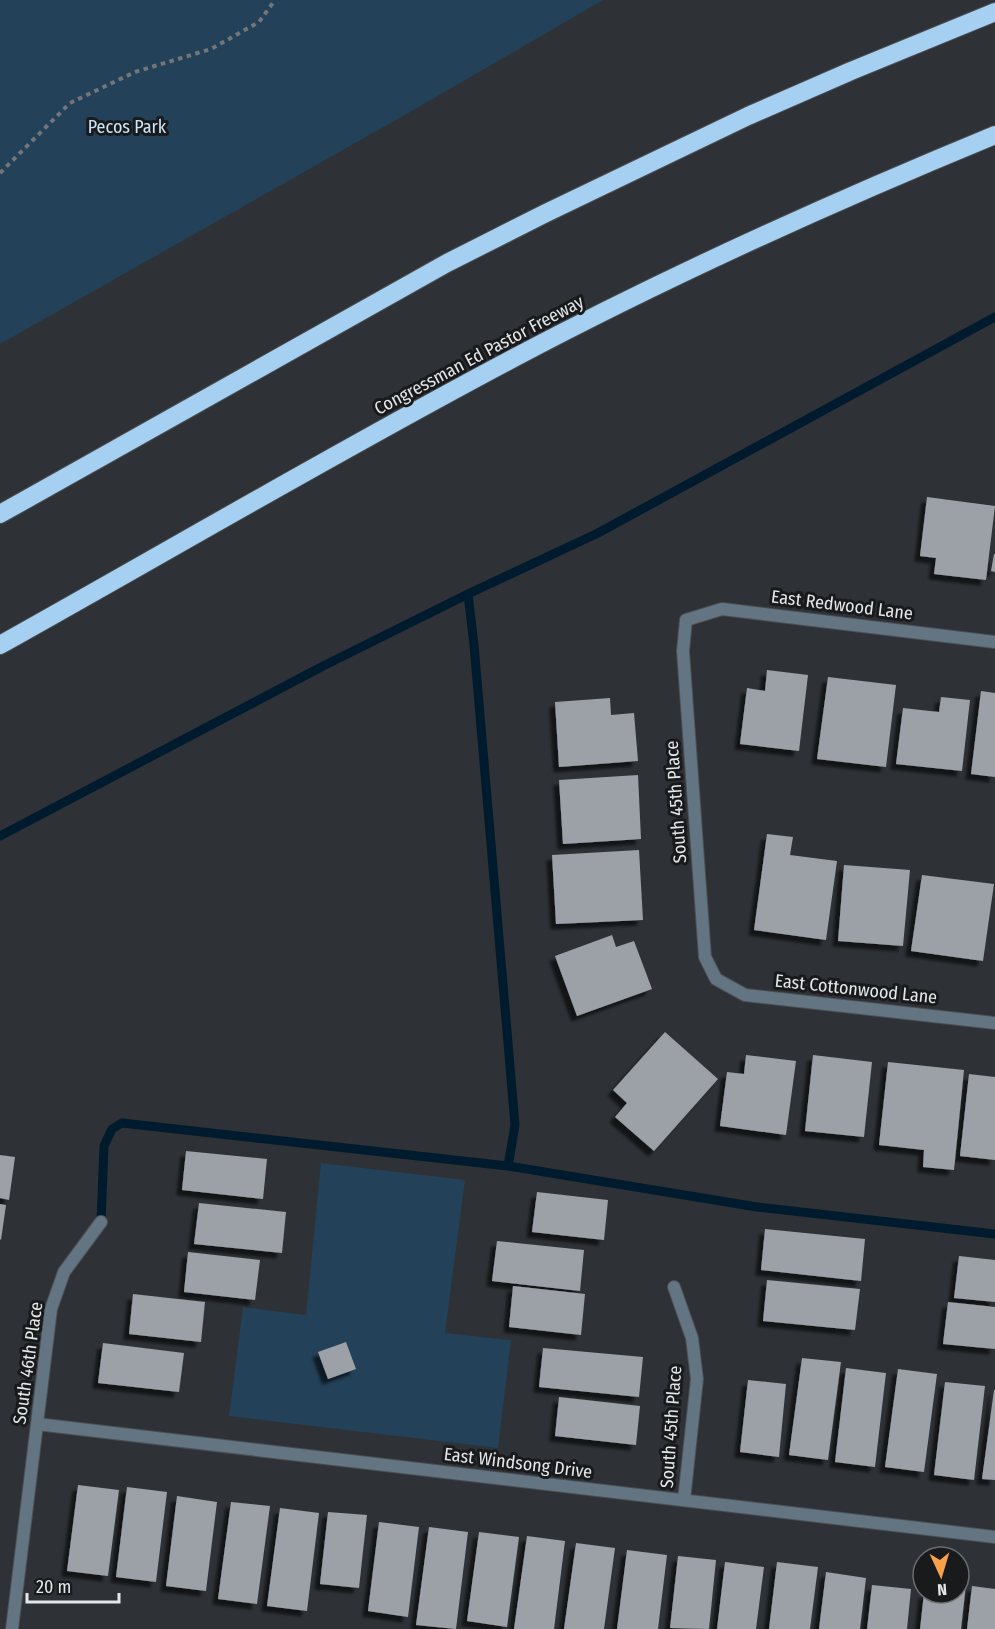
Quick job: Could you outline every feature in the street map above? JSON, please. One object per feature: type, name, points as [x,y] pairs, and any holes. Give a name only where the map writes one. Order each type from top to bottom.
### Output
[{"type":"highway","points":[[0,514],[348,317],[467,253],[748,116],[995,12]]},
{"type":"highway","name":"Congressman Ed Pastor Freeway","points":[[0,645],[403,418],[589,319],[810,214],[995,135]]},
{"type":"street","name":"East Redwood Lane","points":[[686,620],[722,609],[995,642]]},
{"type":"street","name":"South 45th Place","points":[[686,620],[683,651],[705,957],[716,980]]},
{"type":"street","name":"East Cottonwood Lane","points":[[716,980],[745,995],[995,1023]]},
{"type":"street","name":"South 46th Place","points":[[12,1629],[51,1309],[64,1272],[101,1222]]},
{"type":"street","name":"South 45th Place","points":[[674,1287],[692,1338],[697,1379],[684,1500]]},
{"type":"street","name":"East Windsong Drive","points":[[37,1424],[995,1537]]},
{"type":"path","points":[[0,173],[70,103],[135,72],[211,49],[260,22],[275,0]]},
{"type":"green space","name":"Pecos Park","points":[[0,0],[603,0],[0,344]]},
{"type":"green space","points":[[321,1163],[465,1180],[445,1333],[511,1340],[498,1448],[229,1416],[243,1307],[306,1315]]},
{"type":"building","points":[[927,497],[995,506],[986,580],[934,574],[936,558],[920,556]]},
{"type":"building","points":[[995,554],[995,572],[991,571]]},
{"type":"building","points":[[767,670],[808,675],[799,751],[740,744],[747,688],[765,691]]},
{"type":"building","points":[[828,677],[896,685],[886,767],[817,759]]},
{"type":"building","points":[[981,691],[995,693],[995,777],[971,774]]},
{"type":"building","points":[[941,697],[970,700],[962,771],[896,764],[903,708],[939,712]]},
{"type":"building","points":[[610,698],[611,715],[634,713],[638,761],[559,767],[555,702]]},
{"type":"building","points":[[638,775],[641,839],[563,844],[559,780]]},
{"type":"building","points":[[767,834],[793,837],[790,855],[837,861],[826,940],[754,930]]},
{"type":"building","points":[[639,850],[643,920],[556,924],[552,855]]},
{"type":"building","points":[[844,865],[910,870],[903,946],[838,941]]},
{"type":"building","points":[[922,875],[994,884],[983,961],[911,951]]},
{"type":"building","points":[[612,935],[616,947],[634,941],[652,989],[577,1016],[555,956]]},
{"type":"building","points":[[665,1032],[718,1079],[654,1151],[615,1117],[627,1103],[613,1090]]},
{"type":"building","points":[[746,1055],[796,1061],[786,1135],[720,1126],[727,1072],[744,1074]]},
{"type":"building","points":[[813,1055],[872,1062],[864,1137],[805,1131]]},
{"type":"building","points":[[888,1062],[964,1070],[954,1170],[923,1167],[924,1150],[879,1145]]},
{"type":"building","points":[[969,1074],[995,1077],[995,1160],[960,1156]]},
{"type":"building","points":[[186,1151],[267,1159],[263,1199],[182,1190]]},
{"type":"building","points":[[0,1155],[15,1157],[9,1200],[0,1198]]},
{"type":"building","points":[[537,1192],[608,1200],[604,1240],[532,1232]]},
{"type":"building","points":[[199,1203],[286,1212],[282,1253],[194,1244]]},
{"type":"building","points":[[0,1204],[6,1205],[1,1240],[0,1239]]},
{"type":"building","points":[[765,1229],[865,1239],[861,1281],[761,1270]]},
{"type":"building","points":[[497,1241],[584,1250],[580,1291],[492,1281]]},
{"type":"building","points":[[188,1252],[260,1260],[255,1300],[184,1292]]},
{"type":"building","points":[[959,1256],[995,1260],[995,1302],[954,1298]]},
{"type":"building","points":[[767,1280],[860,1289],[855,1330],[763,1321]]},
{"type":"building","points":[[513,1286],[585,1294],[581,1335],[509,1327]]},
{"type":"building","points":[[133,1294],[205,1302],[201,1342],[129,1334]]},
{"type":"building","points":[[948,1302],[995,1307],[995,1349],[943,1344]]},
{"type":"building","points":[[346,1342],[356,1369],[328,1379],[318,1352]]},
{"type":"building","points":[[103,1343],[184,1353],[179,1392],[98,1383]]},
{"type":"building","points":[[543,1348],[643,1357],[639,1397],[539,1387]]},
{"type":"building","points":[[802,1358],[841,1362],[828,1460],[789,1455]]},
{"type":"building","points":[[846,1368],[886,1373],[875,1467],[835,1462]]},
{"type":"building","points":[[898,1369],[937,1374],[924,1472],[885,1467]]},
{"type":"building","points":[[748,1380],[786,1384],[779,1457],[740,1452]]},
{"type":"building","points":[[945,1382],[985,1386],[974,1480],[934,1475]]},
{"type":"building","points":[[995,1390],[995,1480],[982,1479]]},
{"type":"building","points":[[559,1397],[640,1406],[636,1445],[555,1436]]},
{"type":"building","points":[[78,1485],[119,1490],[108,1576],[67,1571]]},
{"type":"building","points":[[127,1487],[167,1492],[156,1582],[116,1577]]},
{"type":"building","points":[[177,1496],[217,1502],[206,1591],[166,1586]]},
{"type":"building","points":[[231,1502],[270,1506],[257,1604],[218,1599]]},
{"type":"building","points":[[280,1508],[319,1513],[307,1611],[267,1606]]},
{"type":"building","points":[[328,1512],[367,1515],[359,1588],[320,1584]]},
{"type":"building","points":[[379,1522],[419,1527],[408,1617],[368,1611]]},
{"type":"building","points":[[429,1527],[468,1532],[456,1629],[416,1625]]},
{"type":"building","points":[[479,1532],[519,1537],[507,1627],[467,1621]]},
{"type":"building","points":[[527,1536],[565,1541],[554,1629],[514,1629]]},
{"type":"building","points":[[576,1543],[615,1548],[604,1629],[564,1629]]},
{"type":"building","points":[[627,1550],[667,1555],[658,1629],[617,1629]]},
{"type":"building","points":[[678,1556],[716,1560],[709,1629],[670,1628]]},
{"type":"building","points":[[725,1562],[764,1567],[756,1629],[717,1629]]},
{"type":"building","points":[[777,1562],[818,1567],[810,1629],[769,1629]]},
{"type":"building","points":[[826,1572],[866,1578],[860,1629],[819,1629]]},
{"type":"building","points":[[872,1585],[911,1589],[907,1629],[867,1629]]},
{"type":"building","points":[[972,1586],[995,1589],[995,1629],[967,1629]]},
{"type":"building","points":[[923,1605],[964,1605],[961,1629],[920,1629]]},
{"type":"waterway","points":[[0,836],[325,665],[598,533],[995,317]]},
{"type":"waterway","points":[[468,594],[515,1125],[508,1166]]},
{"type":"waterway","points":[[101,1222],[104,1146],[112,1129],[122,1123],[508,1166],[757,1207],[995,1234]]}]
